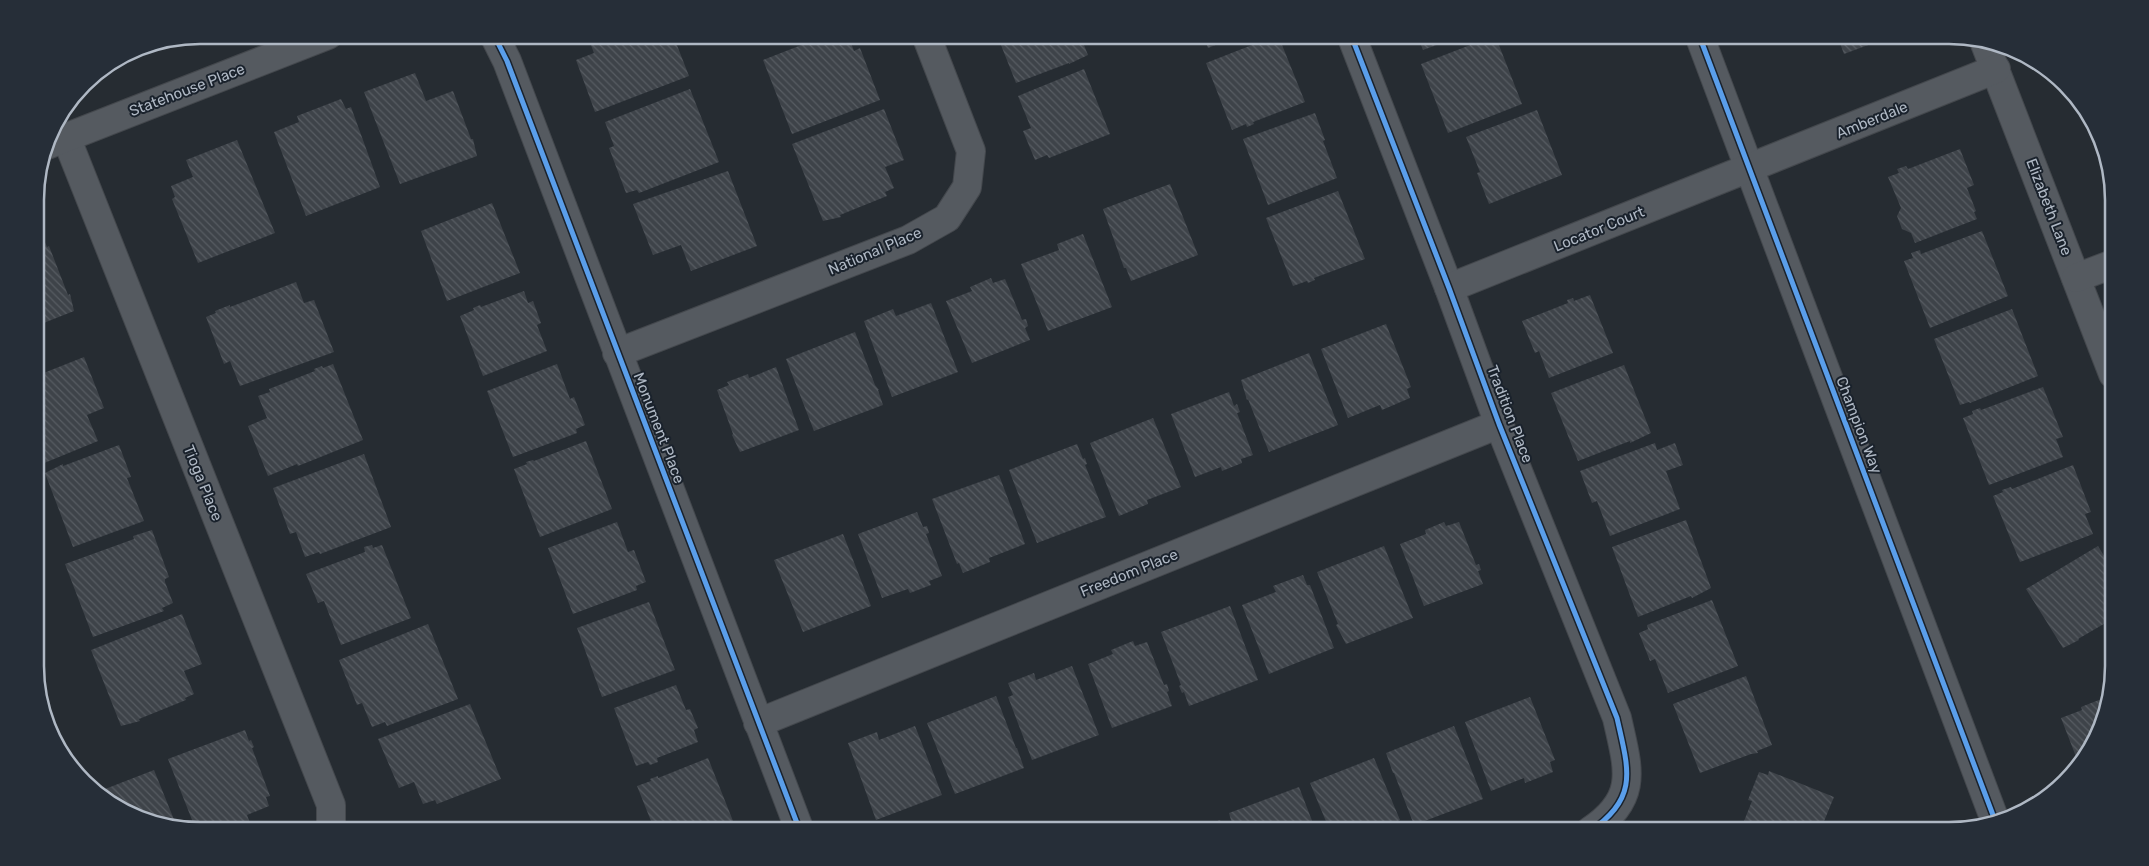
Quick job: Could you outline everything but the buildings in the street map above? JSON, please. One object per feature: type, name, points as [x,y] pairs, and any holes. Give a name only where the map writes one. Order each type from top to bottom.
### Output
[{"type":"street","name":"Statehouse Place","points":[[57,141],[305,44]]},
{"type":"street","name":"Monument Place","points":[[498,44],[507,61],[796,822]]},
{"type":"street","name":"National Place","points":[[617,353],[908,240],[947,218],[967,187],[971,151],[929,44]]},
{"type":"street","name":"Tradition Place","points":[[1355,44],[1450,288],[1499,424],[1617,718],[1628,768],[1626,787],[1618,804],[1603,822]]},
{"type":"street","name":"Champion Way","points":[[1702,44],[1993,816]]},
{"type":"street","name":"Elizabeth Lane","points":[[1987,49],[2105,353]]},
{"type":"street","name":"Amberdale","points":[[1749,170],[1996,69]]},
{"type":"street","name":"Tioga Place","points":[[57,141],[331,804],[332,822]]},
{"type":"street","name":"Locator Court","points":[[1450,288],[1749,170]]},
{"type":"street","points":[[2076,278],[2105,267]]},
{"type":"street","name":"Freedom Place","points":[[758,723],[1499,424]]},
{"type":"cycle path","points":[[498,44],[507,61],[797,822]]},
{"type":"cycle path","points":[[1354,44],[1449,288],[1499,424],[1617,718],[1624,752],[1626,781],[1623,794],[1617,806],[1602,822]]},
{"type":"cycle path","points":[[1702,44],[1993,816]]}]
